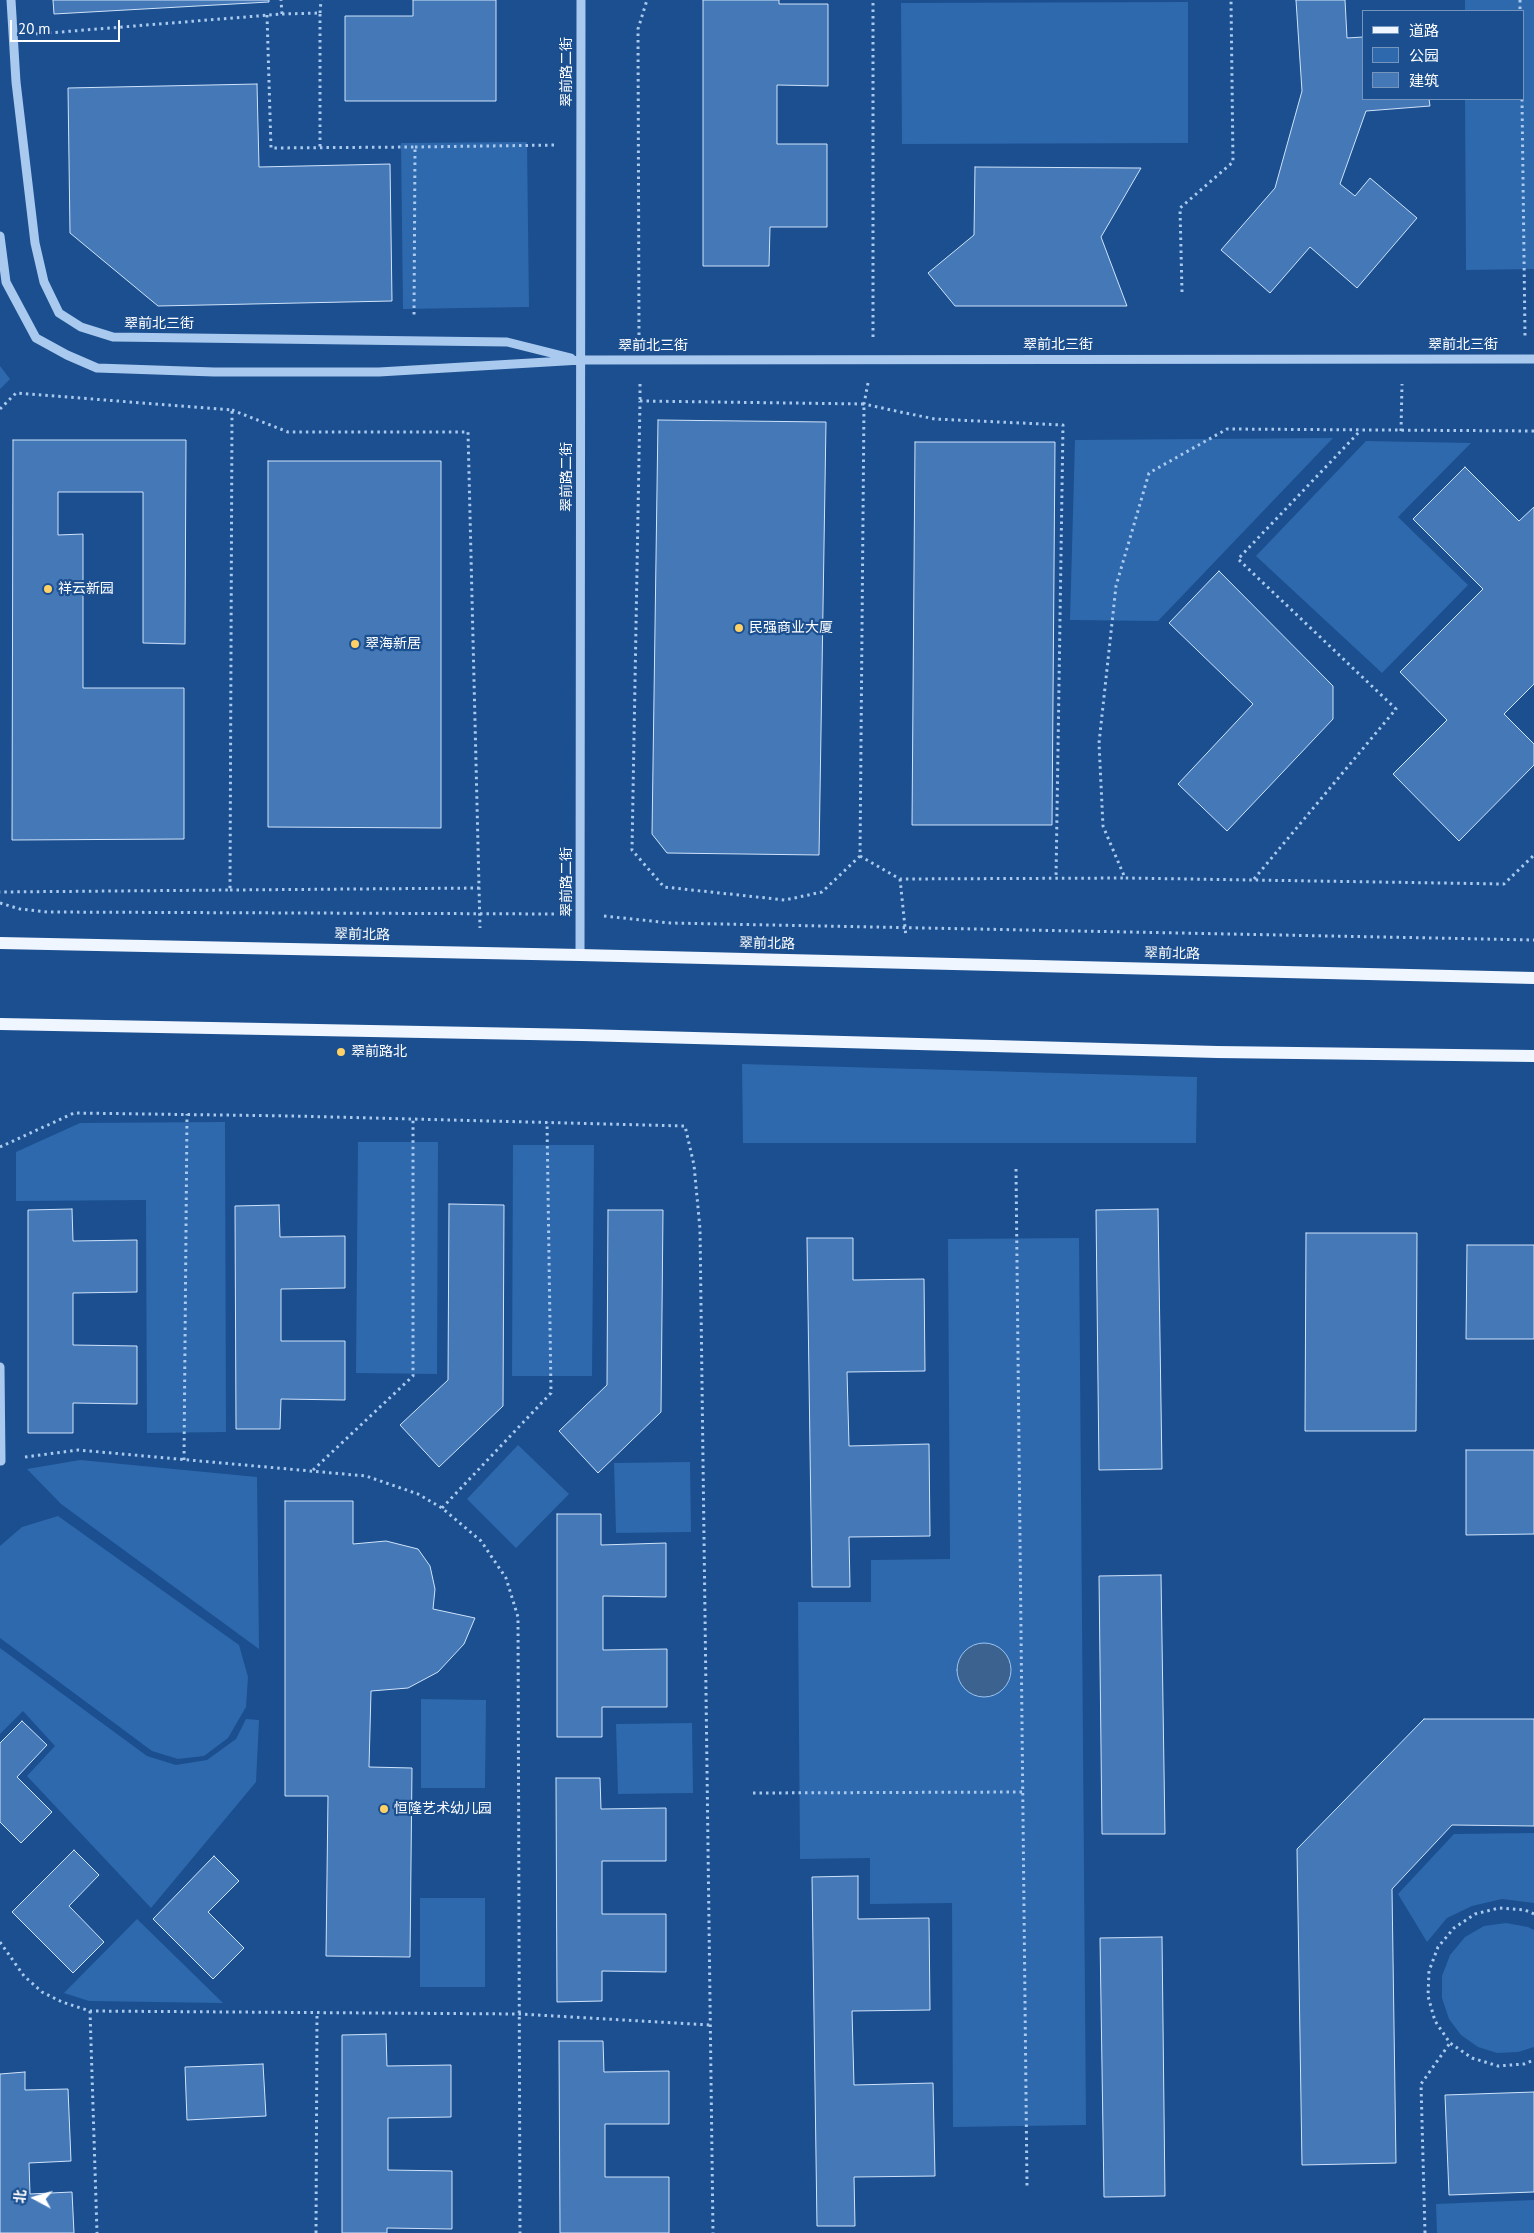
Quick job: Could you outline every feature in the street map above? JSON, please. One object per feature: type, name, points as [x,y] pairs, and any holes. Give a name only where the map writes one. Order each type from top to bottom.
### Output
[{"type":"main road","name":"翠前北路","points":[[0,943],[580,954],[1534,978]]},
{"type":"main road","points":[[0,1024],[582,1035],[1217,1052],[1534,1056]]},
{"type":"street","name":"翠前北三街","points":[[11,0],[16,82],[35,243],[44,282],[59,313],[81,327],[113,337],[507,342],[581,360]]},
{"type":"street","name":"翠前路二街","points":[[580,954],[581,0]]},
{"type":"street","name":"翠前北三街","points":[[0,236],[6,282],[36,338],[67,355],[97,368],[214,372],[379,372],[581,360],[1530,359]]},
{"type":"street","points":[[0,1367],[1,1461]]},
{"type":"path","points":[[282,0],[282,14]]},
{"type":"path","points":[[320,148],[320,13],[322,0]]},
{"type":"path","points":[[647,0],[638,30],[640,401],[632,850],[664,887],[785,900],[822,892],[860,856],[864,404],[873,360],[873,0]]},
{"type":"path","points":[[1182,292],[1180,208],[1233,162],[1231,0]]},
{"type":"path","points":[[36,34],[267,15],[320,13]]},
{"type":"path","points":[[267,15],[271,148],[581,145]]},
{"type":"path","points":[[1522,100],[1530,359]]},
{"type":"path","points":[[414,340],[415,147]]},
{"type":"path","points":[[1401,430],[1402,358]]},
{"type":"path","points":[[0,409],[16,393],[232,410],[288,432],[468,432],[481,953]]},
{"type":"path","points":[[640,401],[864,404],[935,419],[1063,425],[1056,878]]},
{"type":"path","points":[[230,890],[232,410]]},
{"type":"path","points":[[1125,878],[1103,826],[1099,743],[1116,586],[1149,473],[1227,430],[1534,432]]},
{"type":"path","points":[[1254,880],[1396,709],[1238,560],[1361,430]]},
{"type":"path","points":[[860,856],[900,879],[1125,878],[1504,884],[1534,855]]},
{"type":"path","points":[[900,879],[908,963]]},
{"type":"path","points":[[0,892],[480,888]]},
{"type":"path","points":[[0,903],[20,909],[47,912],[580,914],[670,923],[1534,940]]},
{"type":"path","points":[[0,1147],[74,1113],[685,1126],[694,1165],[700,1239],[713,2233]]},
{"type":"path","points":[[184,1460],[187,1114]]},
{"type":"path","points":[[313,1470],[413,1376],[413,1119]]},
{"type":"path","points":[[442,1508],[551,1393],[547,1122]]},
{"type":"path","points":[[1016,1169],[1026,2186]]},
{"type":"path","points":[[1,1461],[78,1450],[366,1476],[418,1494],[442,1508],[481,1541],[506,1578],[518,1617],[520,2233]]},
{"type":"path","points":[[753,1793],[1022,1792]]},
{"type":"path","points":[[1534,1914],[1525,1910],[1499,1908],[1475,1914],[1454,1928],[1438,1947],[1429,1971],[1428,1996],[1435,2021],[1450,2043],[1472,2058],[1498,2066],[1524,2064],[1534,2060]]},
{"type":"path","points":[[0,1942],[24,1976],[42,1992],[62,2002],[90,2011],[520,2014],[710,2025]]},
{"type":"path","points":[[90,2011],[97,2233]]},
{"type":"path","points":[[316,2013],[316,2233]]},
{"type":"path","points":[[1425,2233],[1421,2084],[1450,2043]]},
{"type":"green space","points":[[1465,0],[1534,0],[1534,269],[1466,270],[1465,100],[1524,100],[1524,10],[1465,10]]},
{"type":"green space","points":[[1188,2],[1188,143],[902,144],[901,3]]},
{"type":"green space","points":[[527,142],[529,307],[403,309],[401,143]]},
{"type":"green space","points":[[0,366],[10,379],[0,389]]},
{"type":"green space","points":[[1333,438],[1158,621],[1070,620],[1075,440]]},
{"type":"green space","points":[[1366,441],[1471,443],[1398,517],[1468,585],[1382,673],[1256,556]]},
{"type":"green space","points":[[742,1064],[1197,1077],[1196,1143],[743,1143]]},
{"type":"green space","points":[[225,1122],[226,1432],[147,1433],[146,1200],[16,1201],[16,1152],[80,1123]]},
{"type":"green space","points":[[358,1142],[438,1142],[437,1374],[356,1373]]},
{"type":"green space","points":[[513,1145],[594,1145],[592,1376],[512,1376]]},
{"type":"green space","points":[[1079,1238],[1086,2125],[953,2127],[952,1903],[870,1904],[870,1858],[800,1859],[798,1602],[871,1602],[871,1560],[950,1559],[948,1239]]},
{"type":"green space","points":[[518,1445],[569,1494],[516,1548],[467,1499]]},
{"type":"green space","points":[[80,1460],[257,1477],[259,1649],[61,1504],[27,1469]]},
{"type":"green space","points":[[690,1462],[691,1532],[616,1533],[614,1463]]},
{"type":"green space","points":[[58,1516],[239,1645],[248,1677],[246,1707],[228,1738],[204,1756],[178,1759],[152,1751],[0,1638],[0,1546],[22,1527]]},
{"type":"green space","points":[[0,1648],[147,1756],[176,1765],[207,1760],[236,1739],[246,1719],[259,1720],[256,1782],[151,1908],[27,1776],[55,1746],[23,1711],[0,1734]]},
{"type":"green space","points":[[421,1699],[486,1700],[485,1788],[421,1788]]},
{"type":"green space","points":[[692,1723],[693,1793],[618,1794],[616,1724]]},
{"type":"green space","points":[[1534,1833],[1534,1903],[1502,1899],[1472,1906],[1447,1918],[1427,1942],[1398,1894],[1454,1834]]},
{"type":"green space","points":[[420,1898],[485,1898],[485,1987],[420,1987]]},
{"type":"green space","points":[[137,1919],[223,2003],[89,2001],[64,1993]]},
{"type":"green space","points":[[1506,1923],[1534,1930],[1534,2047],[1518,2052],[1497,2053],[1478,2047],[1461,2035],[1449,2019],[1442,1998],[1442,1976],[1450,1955],[1465,1937],[1484,1926]]},
{"type":"green space","points":[[1534,2200],[1534,2233],[1437,2233],[1436,2204]]},
{"type":"shaded area","points":[[984,1643],[994,1645],[1003,1651],[1009,1660],[1011,1670],[1009,1680],[1003,1689],[994,1695],[984,1697],[974,1695],[965,1689],[959,1680],[957,1670],[959,1660],[965,1651],[974,1645]]},
{"type":"building","points":[[53,0],[269,0],[269,2],[54,14]]},
{"type":"building","points":[[413,0],[496,0],[496,101],[345,101],[345,16],[413,16]]},
{"type":"building","points":[[703,0],[779,0],[779,4],[828,4],[828,86],[777,85],[777,144],[827,144],[827,227],[770,227],[769,266],[703,266]]},
{"type":"building","points":[[1296,0],[1345,0],[1347,38],[1362,37],[1362,100],[1429,100],[1430,106],[1366,111],[1340,184],[1355,196],[1370,178],[1417,218],[1357,288],[1310,247],[1270,293],[1221,250],[1275,188],[1302,91]]},
{"type":"building","points":[[257,84],[259,167],[390,164],[392,301],[158,306],[70,233],[68,88]]},
{"type":"building","points":[[975,167],[1141,168],[1101,237],[1127,306],[955,306],[928,273],[974,235]]},
{"type":"building","name":"民强商业大厦","points":[[658,420],[826,422],[819,855],[667,853],[652,834]]},
{"type":"building","name":"祥云新园","points":[[13,440],[186,440],[185,644],[143,643],[143,492],[58,492],[58,535],[83,534],[83,688],[184,688],[184,839],[12,840]]},
{"type":"building","points":[[915,442],[1055,442],[1052,825],[912,825]]},
{"type":"building","name":"翠海新居","points":[[268,461],[441,461],[441,828],[268,827]]},
{"type":"building","points":[[1465,467],[1519,521],[1534,507],[1534,684],[1504,714],[1534,744],[1534,765],[1459,841],[1393,774],[1447,720],[1400,672],[1483,589],[1413,519]]},
{"type":"building","points":[[1219,571],[1333,686],[1333,719],[1227,831],[1178,784],[1253,704],[1169,623]]},
{"type":"building","points":[[449,1204],[504,1205],[503,1406],[439,1467],[400,1425],[448,1380]]},
{"type":"building","points":[[279,1205],[280,1237],[345,1236],[345,1288],[281,1289],[281,1341],[345,1341],[345,1400],[281,1399],[280,1429],[236,1429],[235,1206]]},
{"type":"building","points":[[72,1209],[73,1241],[137,1240],[137,1292],[73,1293],[73,1345],[137,1346],[137,1404],[73,1403],[73,1433],[28,1433],[28,1210]]},
{"type":"building","points":[[1158,1209],[1162,1469],[1099,1470],[1096,1210]]},
{"type":"building","points":[[608,1210],[663,1210],[661,1412],[598,1473],[559,1431],[607,1385]]},
{"type":"building","points":[[1306,1233],[1417,1233],[1416,1431],[1305,1431]]},
{"type":"building","points":[[807,1238],[853,1238],[853,1280],[924,1279],[925,1371],[847,1372],[849,1446],[929,1444],[930,1536],[849,1537],[850,1587],[812,1587]]},
{"type":"building","points":[[1467,1245],[1534,1245],[1534,1339],[1466,1339]]},
{"type":"building","points":[[1466,1450],[1534,1450],[1534,1534],[1466,1535]]},
{"type":"building","points":[[285,1501],[353,1501],[353,1544],[386,1541],[418,1549],[430,1566],[435,1589],[433,1609],[475,1618],[464,1644],[438,1672],[408,1688],[371,1691],[369,1767],[412,1768],[410,1957],[326,1956],[328,1796],[285,1796]]},
{"type":"building","points":[[557,1514],[601,1514],[601,1545],[666,1543],[666,1597],[603,1596],[603,1650],[667,1649],[667,1707],[602,1707],[602,1737],[557,1737]]},
{"type":"building","points":[[1161,1575],[1165,1834],[1102,1834],[1099,1576]]},
{"type":"building","points":[[1424,1719],[1534,1719],[1534,1826],[1452,1825],[1392,1889],[1396,2163],[1302,2165],[1297,1849]]},
{"type":"building","points":[[22,1721],[47,1745],[17,1777],[52,1812],[21,1843],[0,1822],[0,1743]]},
{"type":"building","points":[[556,1778],[600,1778],[601,1809],[666,1808],[666,1861],[602,1861],[602,1914],[666,1914],[666,1972],[602,1971],[602,2001],[557,2002]]},
{"type":"building","points":[[74,1850],[99,1875],[69,1906],[104,1942],[73,1973],[12,1912]]},
{"type":"building","points":[[214,1856],[239,1881],[208,1912],[244,1948],[213,1979],[153,1919]]},
{"type":"building","points":[[858,1876],[858,1919],[929,1918],[930,2010],[852,2011],[854,2085],[933,2083],[935,2176],[854,2177],[855,2226],[817,2226],[812,1877]]},
{"type":"building","points":[[1162,1937],[1165,2196],[1104,2197],[1100,1938]]},
{"type":"building","points":[[386,2034],[387,2066],[451,2065],[451,2117],[388,2118],[388,2170],[452,2171],[452,2229],[387,2228],[387,2233],[342,2233],[342,2035]]},
{"type":"building","points":[[559,2041],[603,2041],[604,2072],[669,2071],[669,2124],[605,2124],[605,2177],[669,2177],[669,2233],[560,2233]]},
{"type":"building","points":[[263,2064],[266,2116],[187,2120],[185,2067]]},
{"type":"building","points":[[25,2072],[25,2090],[68,2089],[71,2161],[29,2163],[30,2194],[72,2192],[74,2233],[0,2233],[0,2074]]},
{"type":"building","points":[[1534,2092],[1534,2192],[1449,2195],[1445,2095]]},
{"type":"place","name":"祥云新园","points":[[48,589]]},
{"type":"place","name":"民强商业大厦","points":[[739,628]]},
{"type":"place","name":"翠海新居","points":[[355,644]]},
{"type":"place","name":"翠前路北","points":[[341,1052]]},
{"type":"place","name":"恒隆艺术幼儿园","points":[[384,1809]]}]
